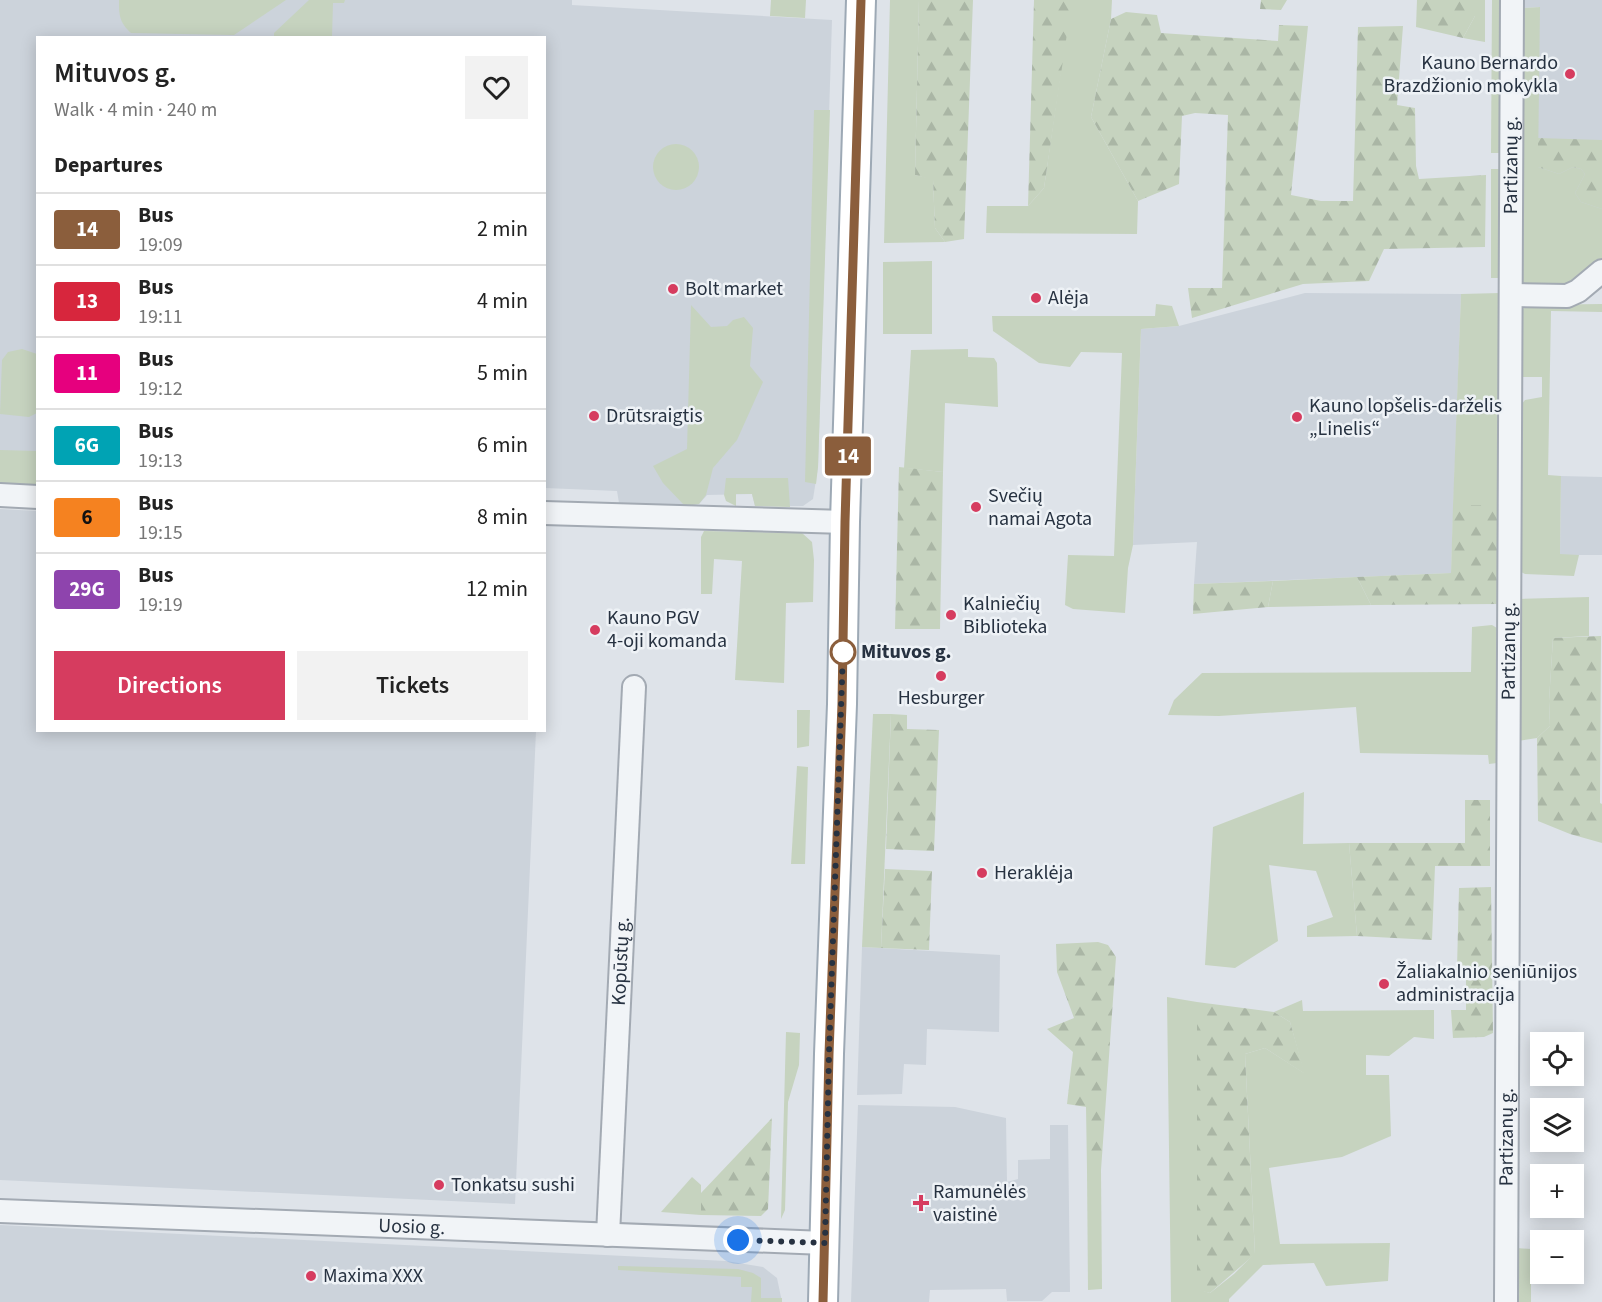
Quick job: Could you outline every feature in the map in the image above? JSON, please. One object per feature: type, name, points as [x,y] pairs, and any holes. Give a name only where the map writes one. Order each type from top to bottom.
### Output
[{"type":"main road","points":[[823,1302],[861,0]]},
{"type":"street","name":"Partizanų g.","points":[[1506,1302],[1512,0]]},
{"type":"street","points":[[1510,295],[1567,296],[1578,291],[1602,271]]},
{"type":"street","points":[[0,495],[36,497]]},
{"type":"street","points":[[546,513],[845,522]]},
{"type":"street","name":"Kopūstų g.","points":[[608,1235],[634,687]]},
{"type":"street","name":"Uosio g.","points":[[0,1211],[825,1243]]},
{"type":"shaded area","points":[[0,0],[572,0],[572,5],[832,20],[818,467],[813,499],[803,506],[755,506],[752,494],[707,495],[699,504],[685,506],[619,503],[617,491],[546,488],[546,36],[36,36],[36,486],[0,485]]},
{"type":"shaded area","name":"Kauno Bernardo Brazdžionio mokykla","points":[[1523,0],[1602,0],[1602,245],[1536,248],[1539,7],[1524,8]]},
{"type":"shaded area","name":"Kauno lopšelis-darželis „Linelis“","points":[[1305,293],[1461,294],[1451,573],[1194,584],[1197,542],[1133,545],[1141,329],[1179,326]]},
{"type":"shaded area","points":[[1561,476],[1602,477],[1602,555],[1560,555]]},
{"type":"shaded area","points":[[0,509],[36,511],[36,732],[536,732],[515,1204],[0,1180]]},
{"type":"shaded area","points":[[862,947],[1000,955],[999,1032],[927,1029],[926,1065],[904,1064],[902,1094],[857,1095]]},
{"type":"shaded area","points":[[858,1105],[955,1107],[1006,1118],[1007,1182],[1018,1179],[1018,1160],[1050,1159],[1050,1125],[1068,1125],[1070,1292],[1052,1292],[1042,1301],[1007,1301],[1006,1289],[930,1290],[929,1302],[851,1302]]},
{"type":"shaded area","points":[[0,1225],[726,1261],[763,1267],[777,1278],[782,1302],[0,1302]]},
{"type":"green space","points":[[119,0],[286,0],[234,35],[131,33],[120,18]]},
{"type":"green space","points":[[309,0],[345,0],[344,3],[333,3],[332,36],[274,36],[274,33]]},
{"type":"green space","points":[[771,0],[806,0],[805,18],[770,16]]},
{"type":"green space","points":[[890,0],[919,0],[915,175],[933,179],[935,228],[945,242],[884,243]]},
{"type":"green space","points":[[919,0],[973,0],[964,239],[945,242],[935,228],[933,180],[915,175]]},
{"type":"green space","points":[[1034,0],[1072,0],[1044,188],[1028,206]]},
{"type":"green space","points":[[1071,0],[1112,0],[1111,19],[1091,117],[1138,201],[1137,234],[986,233],[987,206],[1028,206],[1044,188]]},
{"type":"green space","points":[[1261,0],[1287,0],[1281,10],[1260,9]]},
{"type":"green space","points":[[1417,0],[1475,0],[1475,16],[1463,38],[1416,27]]},
{"type":"green space","points":[[1475,0],[1485,0],[1485,42],[1463,38],[1475,16]]},
{"type":"green space","points":[[1492,0],[1501,0],[1501,153],[1491,153]]},
{"type":"green space","points":[[1540,7],[1538,167],[1559,174],[1573,167],[1581,169],[1585,174],[1575,193],[1581,202],[1602,209],[1602,258],[1574,287],[1523,286],[1518,279],[1524,8]]},
{"type":"green space","points":[[1126,12],[1157,15],[1161,33],[1278,41],[1279,25],[1308,26],[1291,195],[1321,201],[1353,201],[1358,27],[1403,26],[1397,105],[1415,108],[1416,166],[1419,179],[1486,175],[1485,247],[1384,249],[1369,281],[1303,284],[1192,318],[1188,288],[1222,288],[1228,115],[1195,113],[1182,116],[1179,184],[1138,201],[1091,117],[1111,19]]},
{"type":"green space","points":[[814,110],[830,110],[816,484],[805,482]]},
{"type":"green space","points":[[1538,138],[1602,140],[1602,209],[1581,202],[1575,193],[1585,174],[1581,169],[1573,167],[1559,174],[1538,167]]},
{"type":"green space","points":[[681,144],[693,150],[698,158],[698,176],[693,184],[685,189],[671,190],[663,187],[656,180],[653,162],[656,154],[663,147]]},
{"type":"green space","points":[[1491,169],[1501,169],[1500,278],[1491,278]]},
{"type":"green space","points":[[932,261],[932,334],[883,334],[883,262]]},
{"type":"green space","points":[[1500,293],[1498,505],[1453,505],[1461,294]]},
{"type":"green space","points":[[1156,304],[1172,306],[1179,326],[1141,329],[1133,545],[1128,568],[1125,613],[1073,609],[1065,605],[1068,555],[1114,556],[1122,353],[1081,352],[1070,367],[1039,363],[993,331],[992,316],[1155,316]]},
{"type":"green space","points":[[1602,304],[1602,312],[1551,311],[1548,475],[1561,476],[1560,554],[1579,555],[1574,576],[1525,574],[1517,570],[1521,405],[1525,400],[1542,397],[1542,377],[1522,377],[1519,370],[1520,312],[1527,305]]},
{"type":"green space","points":[[691,305],[711,327],[727,326],[733,320],[744,317],[753,328],[750,366],[763,382],[737,440],[713,468],[706,495],[699,504],[685,506],[663,483],[653,466],[687,449]]},
{"type":"green space","points":[[22,349],[36,354],[36,414],[29,417],[0,414],[2,360],[8,352]]},
{"type":"green space","points":[[968,349],[968,357],[994,358],[997,363],[998,407],[945,403],[943,472],[904,468],[911,350]]},
{"type":"green space","points":[[0,450],[36,451],[36,486],[0,485]]},
{"type":"green space","points":[[899,467],[943,472],[940,629],[895,629]]},
{"type":"green space","points":[[726,478],[788,478],[790,507],[755,506],[752,494],[736,494],[736,506],[726,501],[724,495]]},
{"type":"green space","points":[[1453,505],[1498,505],[1498,604],[1371,605],[1357,577],[1451,573]]},
{"type":"green space","points":[[704,531],[802,533],[812,542],[813,602],[786,603],[784,683],[735,680],[742,561],[714,559],[712,594],[701,594],[701,537]]},
{"type":"green space","points":[[1357,577],[1371,605],[1268,607],[1273,581]]},
{"type":"green space","points":[[1273,581],[1268,607],[1193,614],[1194,584]]},
{"type":"green space","points":[[1589,597],[1589,636],[1553,638],[1549,701],[1550,726],[1537,738],[1518,741],[1519,599]]},
{"type":"green space","points":[[1492,625],[1497,628],[1497,763],[1489,764],[1488,755],[1360,753],[1356,707],[1219,716],[1168,715],[1174,700],[1202,673],[1471,672],[1472,627]]},
{"type":"green space","points":[[1601,636],[1600,803],[1602,804],[1602,843],[1570,834],[1538,821],[1537,738],[1550,726],[1549,701],[1553,638]]},
{"type":"green space","points":[[797,710],[810,710],[809,746],[797,748]]},
{"type":"green space","points":[[873,714],[891,714],[881,948],[862,947]]},
{"type":"green space","points":[[891,714],[907,715],[907,729],[939,730],[934,851],[886,849]]},
{"type":"green space","points":[[797,766],[808,767],[805,864],[791,864]]},
{"type":"green space","points":[[1304,792],[1303,844],[1349,843],[1357,936],[1307,937],[1307,926],[1333,917],[1316,871],[1269,865],[1278,941],[1235,968],[1205,965],[1213,827]]},
{"type":"green space","points":[[1465,800],[1490,800],[1490,866],[1435,866],[1432,940],[1357,936],[1349,843],[1465,843]]},
{"type":"green space","points":[[885,869],[932,871],[929,950],[881,948]]},
{"type":"green space","points":[[1491,887],[1493,1033],[1484,1037],[1453,1038],[1451,1010],[1466,1010],[1466,968],[1457,968],[1459,888]]},
{"type":"green space","points":[[1098,942],[1108,945],[1116,957],[1101,1170],[1087,1170],[1086,1107],[1067,1104],[1073,1052],[1047,1029],[1074,1018],[1057,972],[1056,944]]},
{"type":"green space","points":[[1167,997],[1197,1002],[1197,1289],[1210,1293],[1255,1253],[1245,1054],[1265,1048],[1304,1073],[1290,1022],[1274,1012],[1302,1000],[1303,1011],[1434,1010],[1434,1039],[1414,1037],[1389,1056],[1366,1055],[1366,1075],[1389,1075],[1391,1136],[1342,1157],[1269,1168],[1280,1244],[1390,1243],[1388,1281],[1326,1286],[1314,1263],[1263,1265],[1229,1299],[1229,1302],[1171,1302]]},
{"type":"green space","points":[[1197,1002],[1274,1012],[1290,1022],[1305,1074],[1265,1048],[1245,1054],[1255,1254],[1210,1293],[1197,1290]]},
{"type":"green space","points":[[786,1032],[800,1033],[799,1065],[788,1102],[785,1210],[781,1219]]},
{"type":"green space","points":[[772,1118],[768,1209],[761,1216],[701,1215],[701,1193]]},
{"type":"green space","points":[[1087,1170],[1101,1170],[1102,1289],[1088,1290]]},
{"type":"green space","points":[[692,1177],[701,1185],[701,1215],[661,1212]]},
{"type":"green space","points":[[1517,1248],[1530,1249],[1531,1302],[1517,1302]]},
{"type":"green space","points":[[618,1266],[738,1269],[761,1278],[761,1298],[782,1298],[782,1302],[751,1302],[752,1287],[741,1287],[741,1277],[618,1270]]},
{"type":"bus line","name":"14","points":[[823,1302],[861,0]]},
{"type":"place","name":"Kauno Bernardo Brazdžionio mokykla","points":[[1570,74]]},
{"type":"place","name":"Bolt market","points":[[673,289]]},
{"type":"place","name":"Alėja","points":[[1036,298]]},
{"type":"place","name":"Drūtsraigtis","points":[[594,416]]},
{"type":"place","name":"Kauno lopšelis-darželis „Linelis“","points":[[1297,417]]},
{"type":"place","name":"Svečių namai Agota","points":[[976,507]]},
{"type":"place","name":"Kalniečių Biblioteka","points":[[951,615]]},
{"type":"place","name":"Kauno PGV 4-oji komanda","points":[[595,630]]},
{"type":"place","name":"Mituvos g.","points":[[843,652]]},
{"type":"place","name":"Hesburger","points":[[941,676]]},
{"type":"place","name":"Heraklėja","points":[[982,873]]},
{"type":"place","name":"Žaliakalnio seniūnijos administracija","points":[[1384,984]]},
{"type":"place","name":"Tonkatsu sushi","points":[[439,1185]]},
{"type":"place","name":"Ramunėlės vaistinė","points":[[921,1203]]},
{"type":"place","name":"Maxima XXX","points":[[311,1276]]},
{"type":"route","points":[[738,1240],[825,1243],[843,652]]}]
